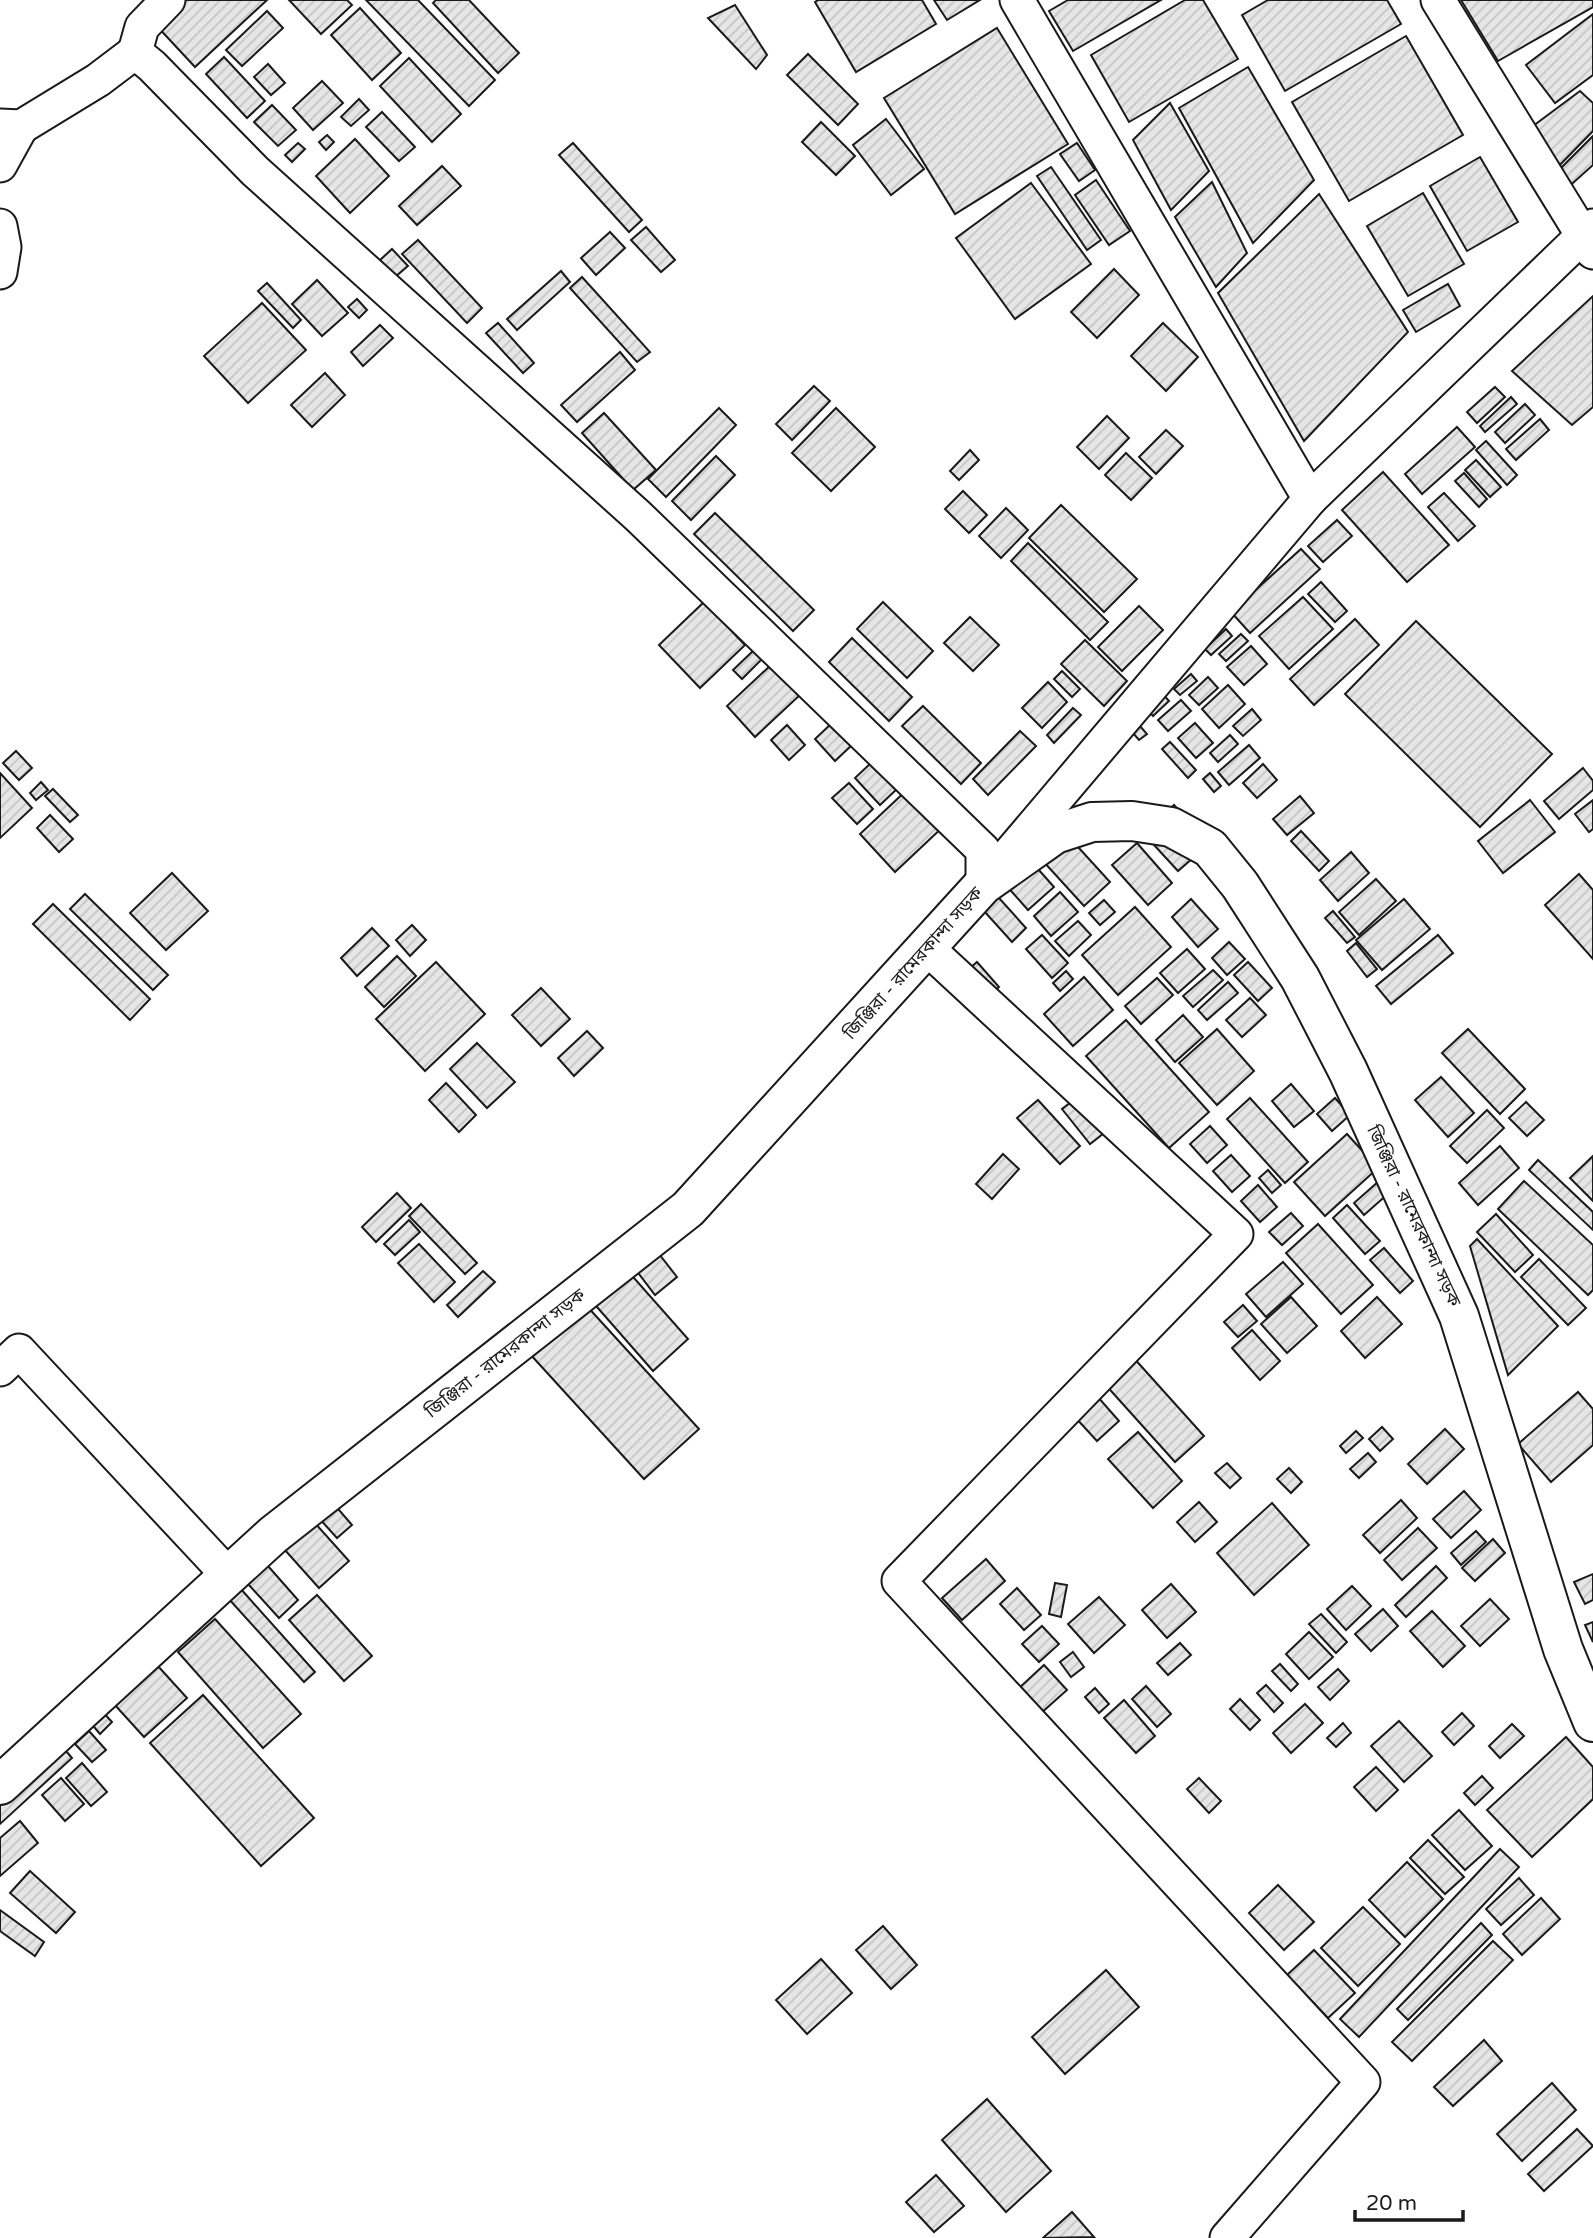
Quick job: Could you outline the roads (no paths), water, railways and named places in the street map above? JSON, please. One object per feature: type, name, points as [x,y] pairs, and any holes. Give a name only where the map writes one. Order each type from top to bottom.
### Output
[{"type":"main road","name":"জিঞ্জিরা - রামেরকান্দা সড়ক","points":[[0,1785],[273,1535],[688,1209],[983,885],[1055,834],[1092,822],[1132,821],[1171,827],[1210,849],[1240,885],[1300,978],[1348,1071],[1460,1316],[1563,1648],[1593,1723]]},
{"type":"street","points":[[0,165],[11,126],[98,80],[135,52],[142,27],[168,0]]},
{"type":"street","points":[[1017,0],[1310,499]]},
{"type":"street","points":[[983,885],[1310,499],[1589,238],[1438,0]]},
{"type":"street","points":[[135,52],[255,171],[638,516],[983,850],[983,885]]},
{"type":"street","points":[[0,226],[4,247],[0,272]]},
{"type":"street","points":[[927,948],[1236,1234],[899,1581],[1363,2082],[1227,2238]]},
{"type":"street","points":[[0,1369],[19,1351],[229,1576]]}]
